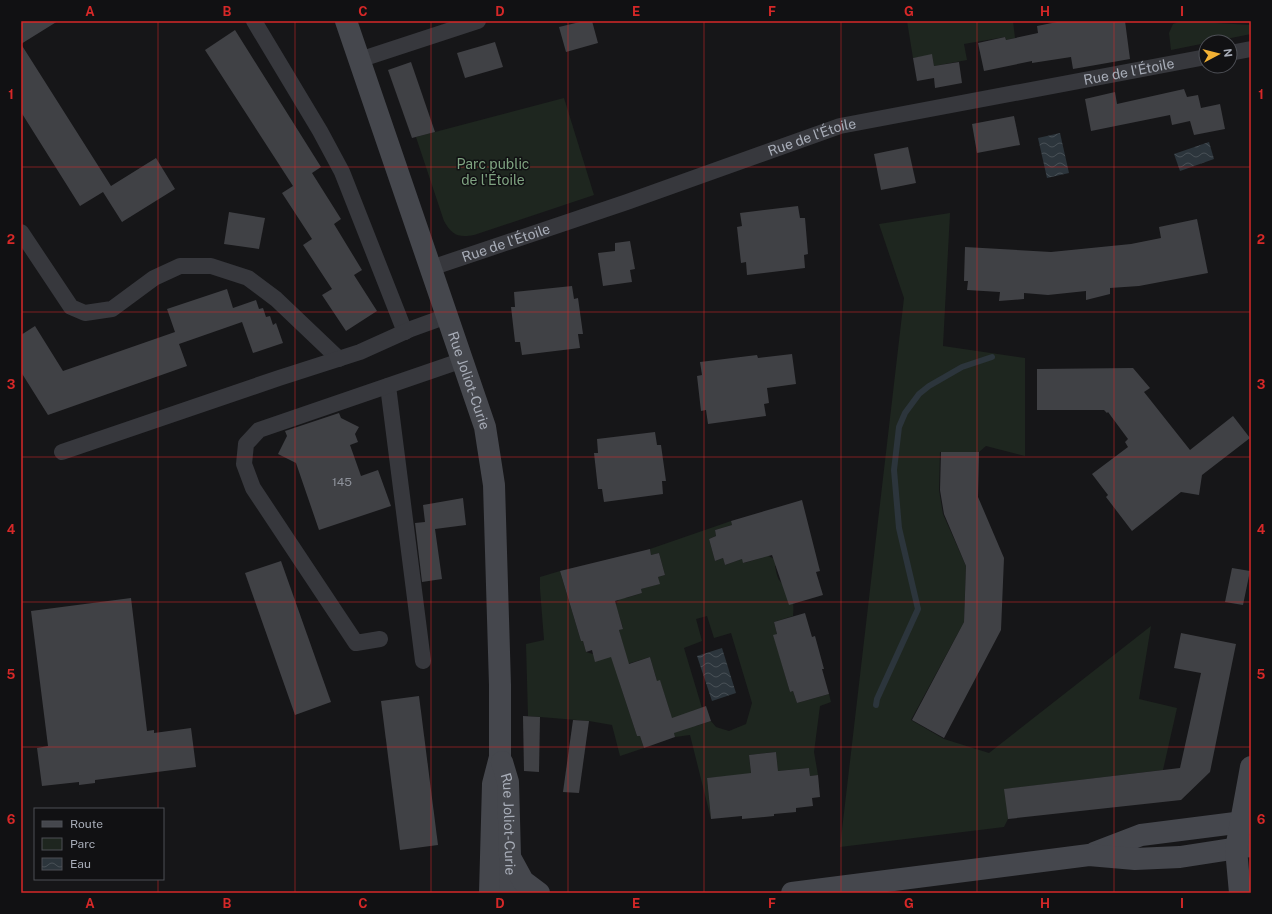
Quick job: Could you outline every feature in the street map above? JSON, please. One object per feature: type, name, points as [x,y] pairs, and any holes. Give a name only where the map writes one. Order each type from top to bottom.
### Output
[{"type":"main road","name":"Rue Joliot-Curie","points":[[346,21],[482,413],[494,485],[500,669],[500,757],[493,784],[490,893]]},
{"type":"main road","name":"Rue Joliot-Curie","points":[[500,757],[508,782],[511,893]]},
{"type":"main road","points":[[1240,893],[1251,767]]},
{"type":"main road","points":[[1089,855],[1141,835],[1246,822]]},
{"type":"main road","points":[[792,893],[1089,855],[1135,859],[1199,855],[1243,847]]},
{"type":"main road","points":[[511,859],[523,881],[539,893]]},
{"type":"street","points":[[254,21],[320,131],[342,172],[405,332]]},
{"type":"street","points":[[359,60],[478,21]]},
{"type":"street","points":[[1238,51],[1251,49]]},
{"type":"street","name":"Rue de l'Étoile","points":[[431,268],[627,202],[840,126],[1198,59]]},
{"type":"street","points":[[21,232],[71,307],[85,313],[112,309],[154,278],[180,266],[212,266],[248,278],[276,300],[339,359]]},
{"type":"street","points":[[62,452],[360,352],[405,332],[448,316]]},
{"type":"street","points":[[380,639],[356,643],[252,488],[244,464],[246,444],[259,430],[463,360]]},
{"type":"street","points":[[388,386],[423,661]]},
{"type":"green space","points":[[907,21],[1013,21],[1015,38],[1006,40],[1005,37],[964,44],[967,60],[934,66],[932,55],[913,58]]},
{"type":"green space","points":[[1182,21],[1251,25],[1251,34],[1238,37],[1238,34],[1198,34],[1198,45],[1171,50],[1169,33],[1173,24]]},
{"type":"green space","name":"Parc public de l'Étoile","points":[[564,98],[594,195],[474,235],[460,236],[450,230],[444,221],[416,137]]},
{"type":"green space","points":[[950,213],[943,346],[1025,358],[1025,456],[986,446],[979,452],[940,452],[939,490],[943,514],[966,566],[964,622],[911,720],[944,739],[989,753],[1151,626],[1139,699],[1177,708],[1163,770],[1005,789],[1008,819],[1004,827],[840,847],[904,298],[879,224]]},
{"type":"green space","points":[[731,521],[732,525],[715,530],[716,536],[709,539],[715,561],[723,558],[725,565],[742,559],[744,563],[761,558],[765,554],[776,560],[778,565],[775,566],[778,578],[791,596],[793,604],[793,616],[774,622],[777,634],[774,636],[790,692],[793,691],[797,703],[829,694],[831,702],[820,706],[814,752],[818,775],[810,776],[809,768],[778,771],[776,752],[749,755],[751,774],[707,778],[711,819],[690,735],[675,737],[668,713],[670,712],[660,681],[657,681],[650,657],[618,667],[619,681],[637,736],[640,736],[644,748],[620,756],[612,725],[589,721],[528,716],[526,644],[544,640],[540,577],[560,571],[581,641],[583,641],[586,652],[593,654],[625,652],[619,630],[623,628],[618,612],[616,613],[614,607],[621,596],[626,598],[642,593],[641,589],[659,584],[658,577],[665,575],[659,553],[651,555],[650,549]],"holes":[[[707,616],[714,638],[731,633],[752,703],[746,724],[729,731],[716,727],[711,721],[696,726],[692,711],[702,708],[684,648],[702,641],[696,619]]]},
{"type":"water","points":[[1060,133],[1069,173],[1047,178],[1038,138]]},
{"type":"water","points":[[1209,142],[1214,159],[1180,171],[1174,154]]},
{"type":"water","points":[[722,648],[736,693],[712,701],[697,656]]},
{"type":"building","points":[[21,21],[58,21],[21,44]]},
{"type":"building","points":[[584,21],[592,21],[598,43],[566,52],[559,27]]},
{"type":"building","points":[[1062,21],[1125,21],[1130,59],[1073,69],[1071,57],[1032,63],[1032,61],[984,71],[978,43],[1005,37],[1006,40],[1038,33],[1037,26]]},
{"type":"building","points":[[235,30],[321,167],[312,173],[341,219],[334,224],[362,270],[354,275],[377,311],[346,331],[322,295],[332,289],[303,245],[312,239],[282,193],[293,186],[205,50]]},
{"type":"building","points":[[495,42],[503,67],[465,78],[457,53]]},
{"type":"building","points":[[21,44],[111,186],[156,158],[175,189],[122,222],[103,192],[80,206],[21,112]]},
{"type":"building","points":[[932,54],[934,66],[959,62],[962,83],[935,88],[934,78],[917,81],[913,58]]},
{"type":"building","points":[[411,62],[435,132],[412,138],[388,70]]},
{"type":"building","points":[[1184,89],[1187,97],[1198,95],[1201,108],[1220,104],[1225,129],[1194,135],[1190,121],[1172,125],[1170,115],[1091,131],[1085,99],[1115,92],[1117,104]]},
{"type":"building","points":[[1014,116],[1020,145],[977,153],[972,124]]},
{"type":"building","points":[[908,147],[916,183],[881,190],[874,154]]},
{"type":"building","points":[[798,206],[800,218],[805,218],[808,254],[804,255],[805,268],[747,275],[746,262],[741,263],[737,227],[742,226],[740,213]]},
{"type":"building","points":[[229,212],[265,218],[259,249],[224,244]]},
{"type":"building","points":[[1197,219],[1208,273],[1139,286],[1110,288],[1110,294],[1086,300],[1086,291],[1048,295],[1024,293],[1024,299],[999,301],[1000,292],[967,290],[968,281],[964,281],[965,247],[1051,252],[1131,244],[1161,238],[1159,227]]},
{"type":"building","points":[[630,241],[635,269],[630,270],[632,282],[603,286],[598,253],[615,251],[615,243]]},
{"type":"building","points":[[572,286],[574,299],[578,298],[583,334],[578,334],[580,348],[522,355],[520,342],[515,342],[511,307],[515,307],[514,292]]},
{"type":"building","points":[[227,289],[233,308],[256,300],[259,309],[263,308],[266,317],[270,316],[273,325],[276,323],[283,343],[253,353],[242,322],[179,344],[187,366],[48,415],[21,372],[21,335],[35,326],[63,371],[175,332],[167,309]]},
{"type":"building","points":[[792,354],[796,384],[767,388],[769,403],[764,404],[766,416],[708,424],[706,410],[701,411],[697,376],[702,375],[700,362],[757,355],[758,358]]},
{"type":"building","points":[[1133,368],[1150,388],[1144,392],[1190,450],[1233,416],[1250,438],[1202,475],[1199,495],[1181,492],[1132,531],[1106,497],[1108,495],[1092,474],[1128,447],[1125,442],[1128,439],[1108,412],[1107,413],[1104,410],[1037,410],[1037,369]]},
{"type":"building","points":[[339,413],[341,418],[359,427],[355,434],[358,442],[350,445],[361,476],[378,470],[391,506],[319,530],[296,463],[278,454],[287,436],[285,431]]},
{"type":"building","points":[[655,432],[657,445],[661,445],[666,481],[662,481],[663,494],[604,502],[602,489],[598,489],[594,453],[598,453],[597,439]]},
{"type":"building","points":[[941,452],[979,452],[978,497],[1004,558],[1001,630],[944,738],[912,720],[964,622],[966,566],[944,514],[940,490]]},
{"type":"building","points":[[463,498],[466,525],[435,529],[442,579],[422,582],[415,523],[425,522],[423,505]]},
{"type":"building","points":[[802,500],[820,571],[816,572],[823,595],[789,605],[772,555],[743,563],[742,559],[725,565],[723,558],[715,561],[709,539],[716,536],[715,530],[732,525],[731,521]]},
{"type":"building","points":[[650,549],[651,555],[659,553],[665,575],[658,577],[660,584],[641,589],[642,593],[615,601],[623,629],[619,630],[629,664],[650,657],[657,681],[660,680],[672,718],[706,706],[711,721],[674,733],[675,737],[644,748],[640,736],[637,736],[611,657],[595,662],[592,650],[586,652],[583,641],[581,641],[560,571]]},
{"type":"building","points":[[281,561],[331,702],[295,715],[245,573]]},
{"type":"building","points":[[1232,568],[1250,571],[1243,605],[1225,602]]},
{"type":"building","points":[[131,598],[147,731],[154,730],[154,733],[191,728],[196,767],[95,780],[95,783],[79,785],[79,782],[42,786],[37,748],[48,746],[31,611]]},
{"type":"building","points":[[805,613],[812,637],[815,636],[829,694],[797,703],[793,691],[790,692],[773,635],[777,634],[774,622]]},
{"type":"building","points":[[1181,633],[1236,644],[1210,772],[1181,800],[1008,819],[1004,789],[1180,768],[1201,673],[1174,668]]},
{"type":"building","points":[[419,696],[438,845],[400,850],[381,701]]},
{"type":"building","points":[[523,716],[540,717],[539,772],[524,771]]},
{"type":"building","points":[[573,720],[589,721],[579,793],[563,792]]},
{"type":"building","points":[[776,752],[778,771],[809,768],[810,776],[818,775],[820,797],[812,798],[813,806],[796,808],[796,812],[774,814],[774,816],[742,819],[742,816],[711,819],[707,778],[751,773],[749,755]]},
{"type":"waterway","points":[[876,705],[877,699],[918,609],[899,528],[894,470],[899,427],[905,413],[919,394],[929,386],[962,367],[992,357]]}]
